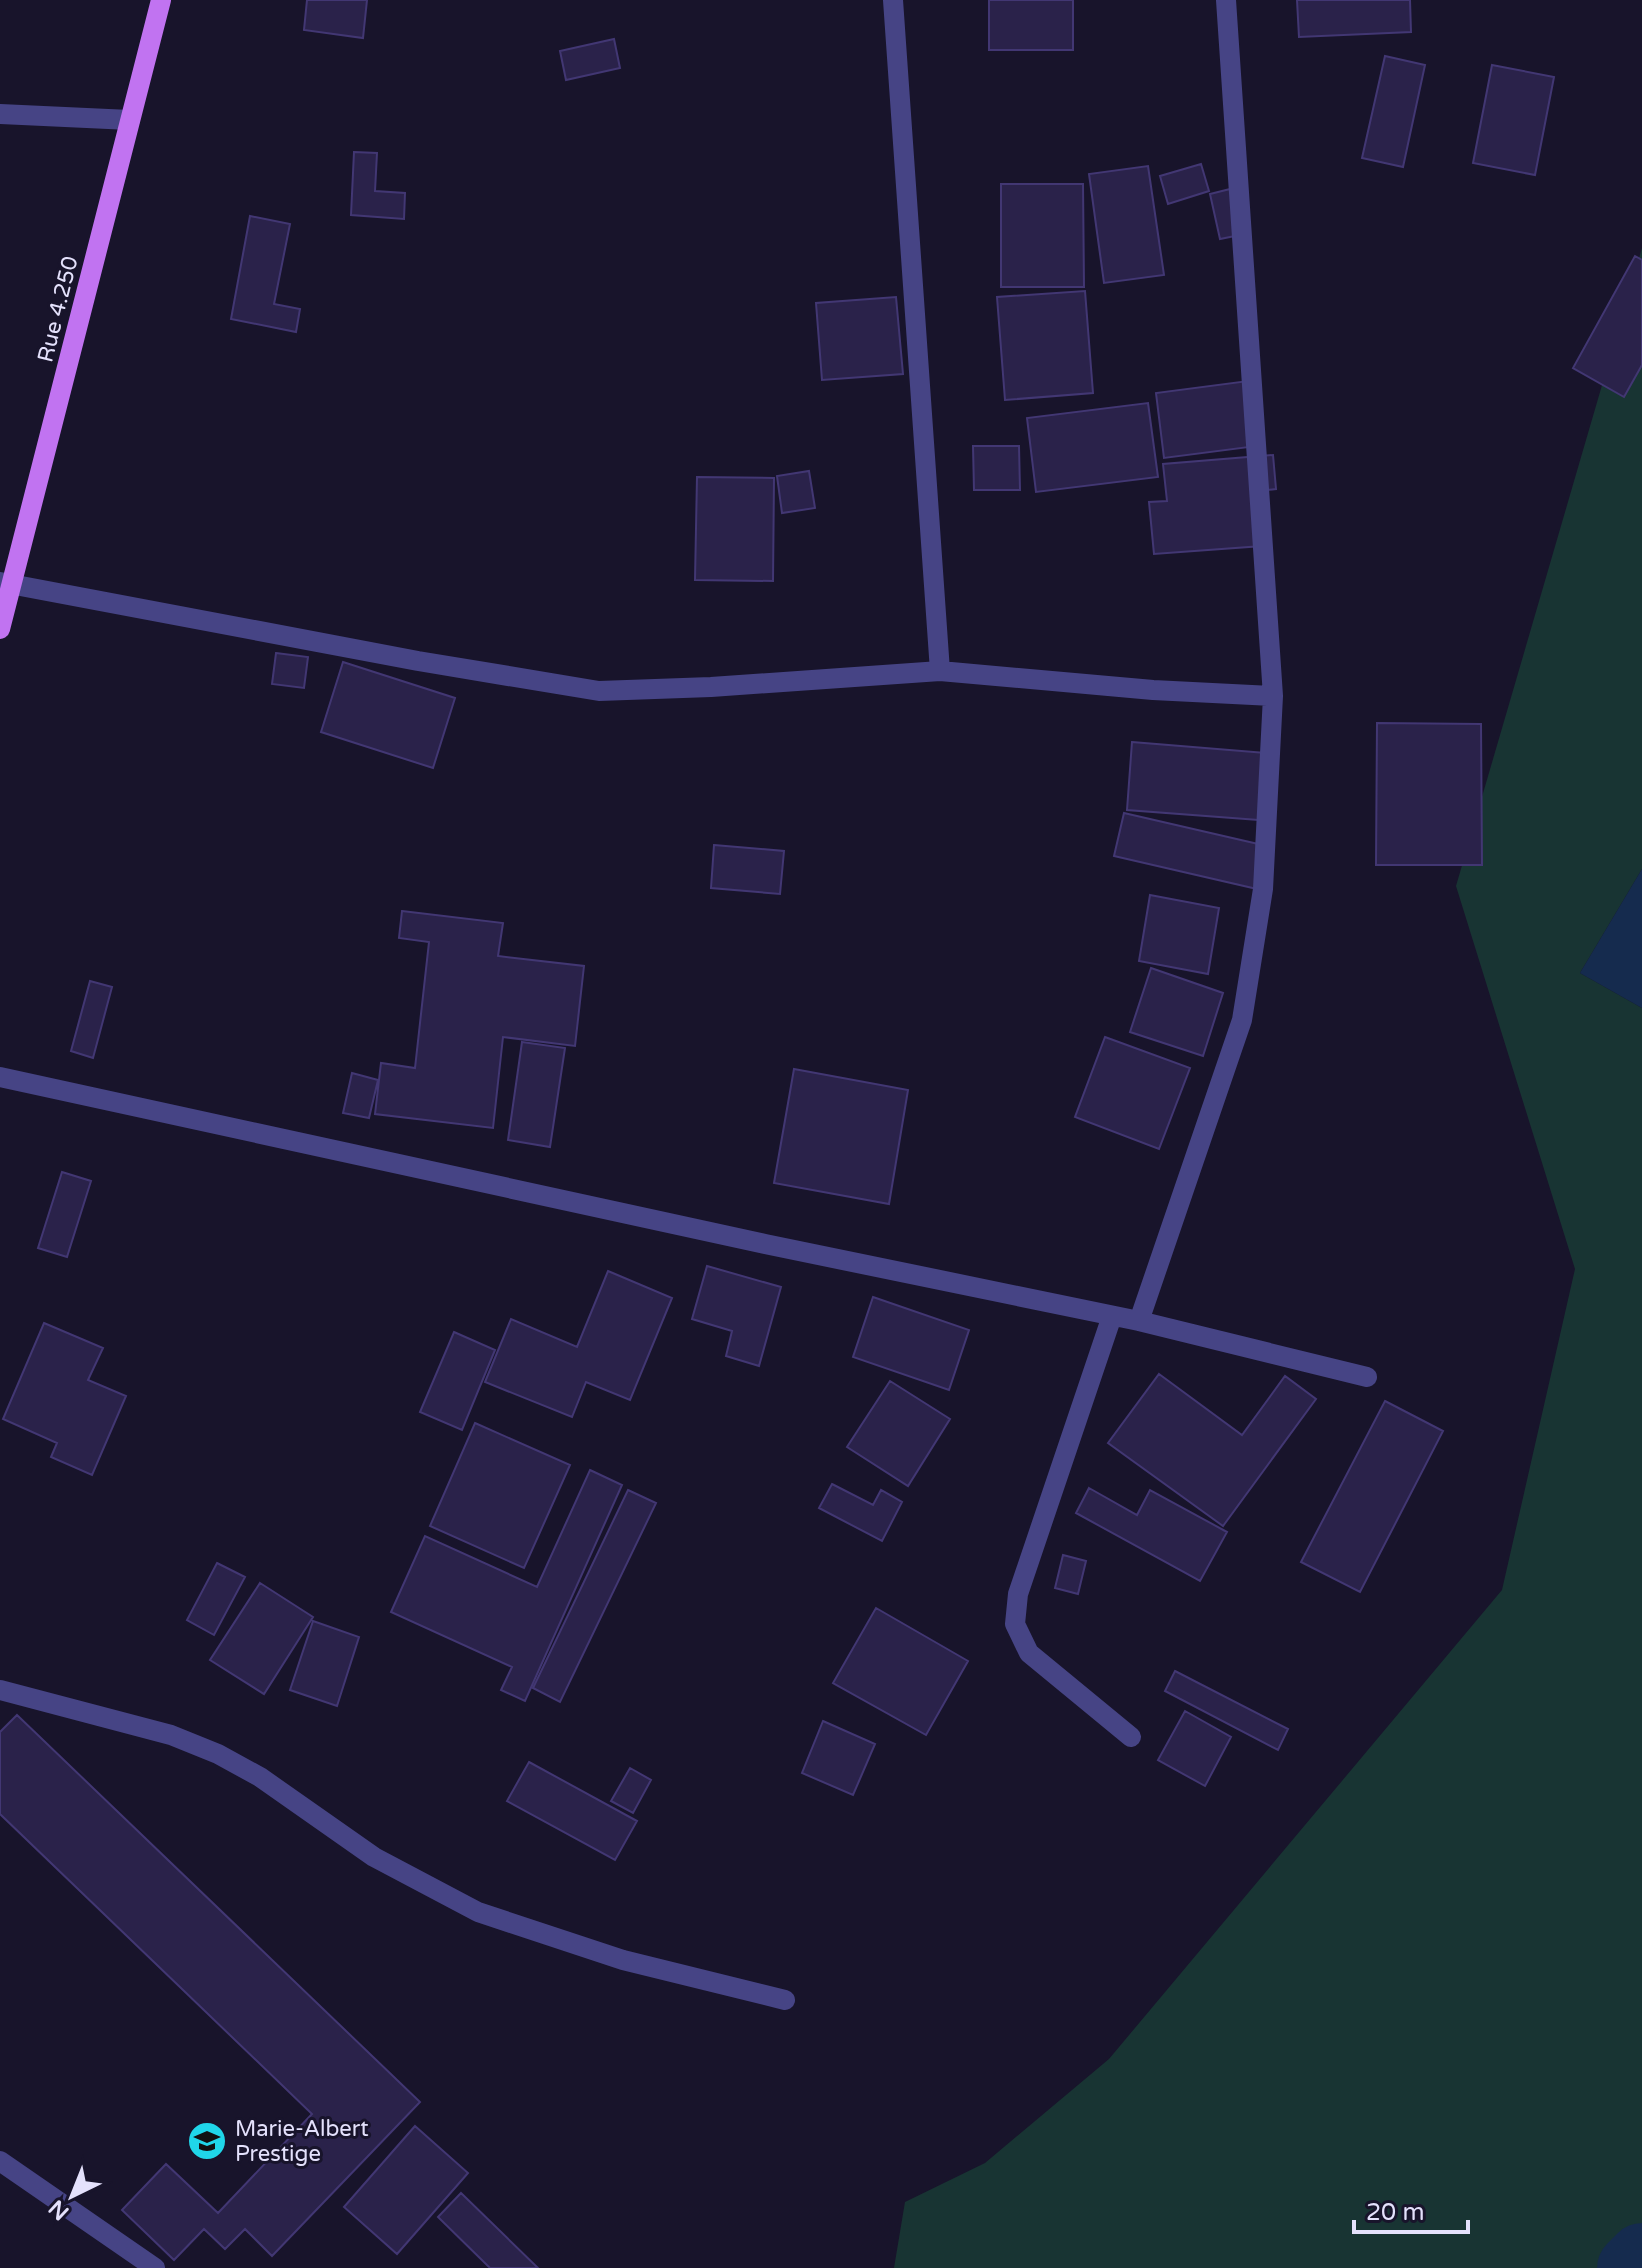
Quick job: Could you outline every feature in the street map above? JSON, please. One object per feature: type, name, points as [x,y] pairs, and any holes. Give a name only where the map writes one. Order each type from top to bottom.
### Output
[{"type":"main road","name":"Rue 4.250","points":[[0,629],[6,583],[161,0]]},
{"type":"street","points":[[893,0],[940,671]]},
{"type":"street","points":[[1139,1321],[1242,1020],[1263,889],[1273,696],[1226,0]]},
{"type":"street","points":[[0,114],[130,120]]},
{"type":"street","points":[[6,583],[418,661],[599,691],[711,687],[940,671],[1153,690],[1273,696]]},
{"type":"street","points":[[0,1077],[765,1244],[1139,1321],[1367,1377]]},
{"type":"street","points":[[1112,1316],[1018,1594],[1015,1624],[1029,1653],[1131,1737]]},
{"type":"street","points":[[0,1690],[171,1735],[218,1754],[260,1777],[374,1857],[478,1912],[623,1960],[785,2000]]},
{"type":"street","points":[[0,2161],[155,2268]]},
{"type":"green space","points":[[1642,248],[1642,869],[1580,973],[1642,1008],[1642,2268],[894,2268],[905,2202],[985,2163],[1109,2059],[1502,1590],[1575,1269],[1456,886]]},
{"type":"water","points":[[1642,869],[1642,1008],[1580,973]]},
{"type":"building","points":[[307,0],[367,0],[363,38],[304,30]]},
{"type":"building","points":[[989,0],[1073,0],[1073,50],[989,50]]},
{"type":"building","points":[[1297,0],[1410,0],[1411,32],[1299,37]]},
{"type":"building","points":[[614,39],[620,68],[566,80],[560,51]]},
{"type":"building","points":[[1385,56],[1425,65],[1403,167],[1362,158]]},
{"type":"building","points":[[1492,65],[1554,77],[1535,175],[1473,163]]},
{"type":"building","points":[[354,152],[377,153],[375,191],[405,193],[404,219],[351,215]]},
{"type":"building","points":[[1201,164],[1209,191],[1168,204],[1160,176]]},
{"type":"building","points":[[1148,166],[1164,275],[1104,283],[1089,174]]},
{"type":"building","points":[[1001,184],[1083,184],[1084,287],[1001,287]]},
{"type":"building","points":[[1230,189],[1240,235],[1220,239],[1210,194]]},
{"type":"building","points":[[250,216],[290,224],[274,304],[300,309],[296,332],[231,319]]},
{"type":"building","points":[[1635,256],[1642,260],[1642,365],[1624,397],[1573,368]]},
{"type":"building","points":[[1085,291],[1093,393],[1005,400],[997,297]]},
{"type":"building","points":[[896,297],[903,374],[822,380],[816,303]]},
{"type":"building","points":[[1248,381],[1257,446],[1164,458],[1156,393]]},
{"type":"building","points":[[1148,403],[1158,477],[1036,492],[1027,418]]},
{"type":"building","points":[[973,446],[1019,446],[1020,490],[974,490]]},
{"type":"building","points":[[1273,455],[1276,489],[1257,491],[1262,546],[1154,554],[1149,502],[1167,501],[1163,464]]},
{"type":"building","points":[[809,471],[815,508],[782,513],[777,476]]},
{"type":"building","points":[[697,477],[774,478],[773,581],[695,580]]},
{"type":"building","points":[[276,653],[308,657],[304,688],[272,684]]},
{"type":"building","points":[[343,662],[455,698],[433,768],[321,732]]},
{"type":"building","points":[[1377,723],[1481,724],[1482,865],[1376,865]]},
{"type":"building","points":[[1132,742],[1277,754],[1272,821],[1127,810]]},
{"type":"building","points":[[1124,813],[1267,846],[1257,889],[1114,856]]},
{"type":"building","points":[[714,845],[784,851],[780,894],[711,888]]},
{"type":"building","points":[[1150,895],[1219,908],[1208,974],[1139,961]]},
{"type":"building","points":[[402,911],[503,923],[498,956],[584,966],[575,1046],[503,1037],[493,1128],[375,1114],[381,1063],[415,1068],[429,942],[399,938]]},
{"type":"building","points":[[1151,968],[1223,993],[1203,1056],[1130,1032]]},
{"type":"building","points":[[90,981],[112,987],[93,1058],[71,1051]]},
{"type":"building","points":[[1105,1037],[1190,1068],[1159,1149],[1075,1117]]},
{"type":"building","points":[[522,1042],[565,1048],[550,1147],[508,1140]]},
{"type":"building","points":[[794,1069],[908,1090],[889,1204],[774,1183]]},
{"type":"building","points":[[352,1073],[378,1080],[369,1118],[343,1113]]},
{"type":"building","points":[[62,1172],[91,1181],[67,1257],[38,1248]]},
{"type":"building","points":[[707,1266],[781,1287],[759,1366],[726,1356],[732,1331],[692,1319]]},
{"type":"building","points":[[608,1271],[672,1298],[630,1400],[586,1382],[572,1417],[485,1382],[511,1319],[577,1347]]},
{"type":"building","points":[[873,1297],[969,1330],[949,1390],[853,1357]]},
{"type":"building","points":[[44,1323],[103,1348],[88,1380],[126,1396],[92,1475],[51,1457],[57,1443],[3,1419]]},
{"type":"building","points":[[454,1332],[495,1350],[462,1430],[420,1412]]},
{"type":"building","points":[[1159,1374],[1242,1435],[1285,1376],[1316,1399],[1223,1526],[1108,1443]]},
{"type":"building","points":[[890,1381],[950,1419],[908,1486],[847,1447]]},
{"type":"building","points":[[1385,1401],[1443,1431],[1360,1592],[1301,1562]]},
{"type":"building","points":[[475,1423],[570,1465],[524,1568],[430,1526]]},
{"type":"building","points":[[590,1470],[622,1485],[525,1701],[501,1690],[512,1667],[391,1612],[425,1536],[537,1587]]},
{"type":"building","points":[[832,1484],[873,1505],[881,1490],[902,1502],[882,1541],[819,1508]]},
{"type":"building","points":[[1089,1488],[1137,1515],[1150,1490],[1227,1532],[1200,1581],[1076,1513]]},
{"type":"building","points":[[628,1490],[656,1503],[560,1702],[533,1688]]},
{"type":"building","points":[[1063,1555],[1086,1561],[1078,1594],[1055,1588]]},
{"type":"building","points":[[217,1563],[245,1577],[214,1635],[187,1620]]},
{"type":"building","points":[[260,1583],[313,1617],[264,1694],[210,1660]]},
{"type":"building","points":[[876,1608],[968,1661],[926,1735],[833,1683]]},
{"type":"building","points":[[313,1621],[359,1637],[337,1706],[290,1690]]},
{"type":"building","points":[[1175,1671],[1288,1729],[1278,1750],[1165,1691]]},
{"type":"building","points":[[1185,1711],[1231,1737],[1205,1786],[1158,1760]]},
{"type":"building","points":[[17,1715],[420,2102],[272,2256],[245,2229],[225,2249],[204,2229],[174,2260],[122,2210],[166,2164],[218,2213],[312,2114],[0,1814],[0,1732]]},
{"type":"building","points":[[823,1721],[875,1744],[853,1795],[802,1773]]},
{"type":"building","points":[[529,1762],[637,1821],[615,1860],[507,1801]]},
{"type":"building","points":[[630,1768],[651,1780],[633,1813],[611,1801]]},
{"type":"building","points":[[415,2126],[468,2173],[397,2254],[344,2207]]},
{"type":"building","points":[[461,2193],[538,2268],[490,2268],[438,2217]]},
{"type":"waterway","points":[[1631,2268],[1642,2257]]},
{"type":"place","name":"Marie-Albert Prestige","points":[[207,2141]]}]
